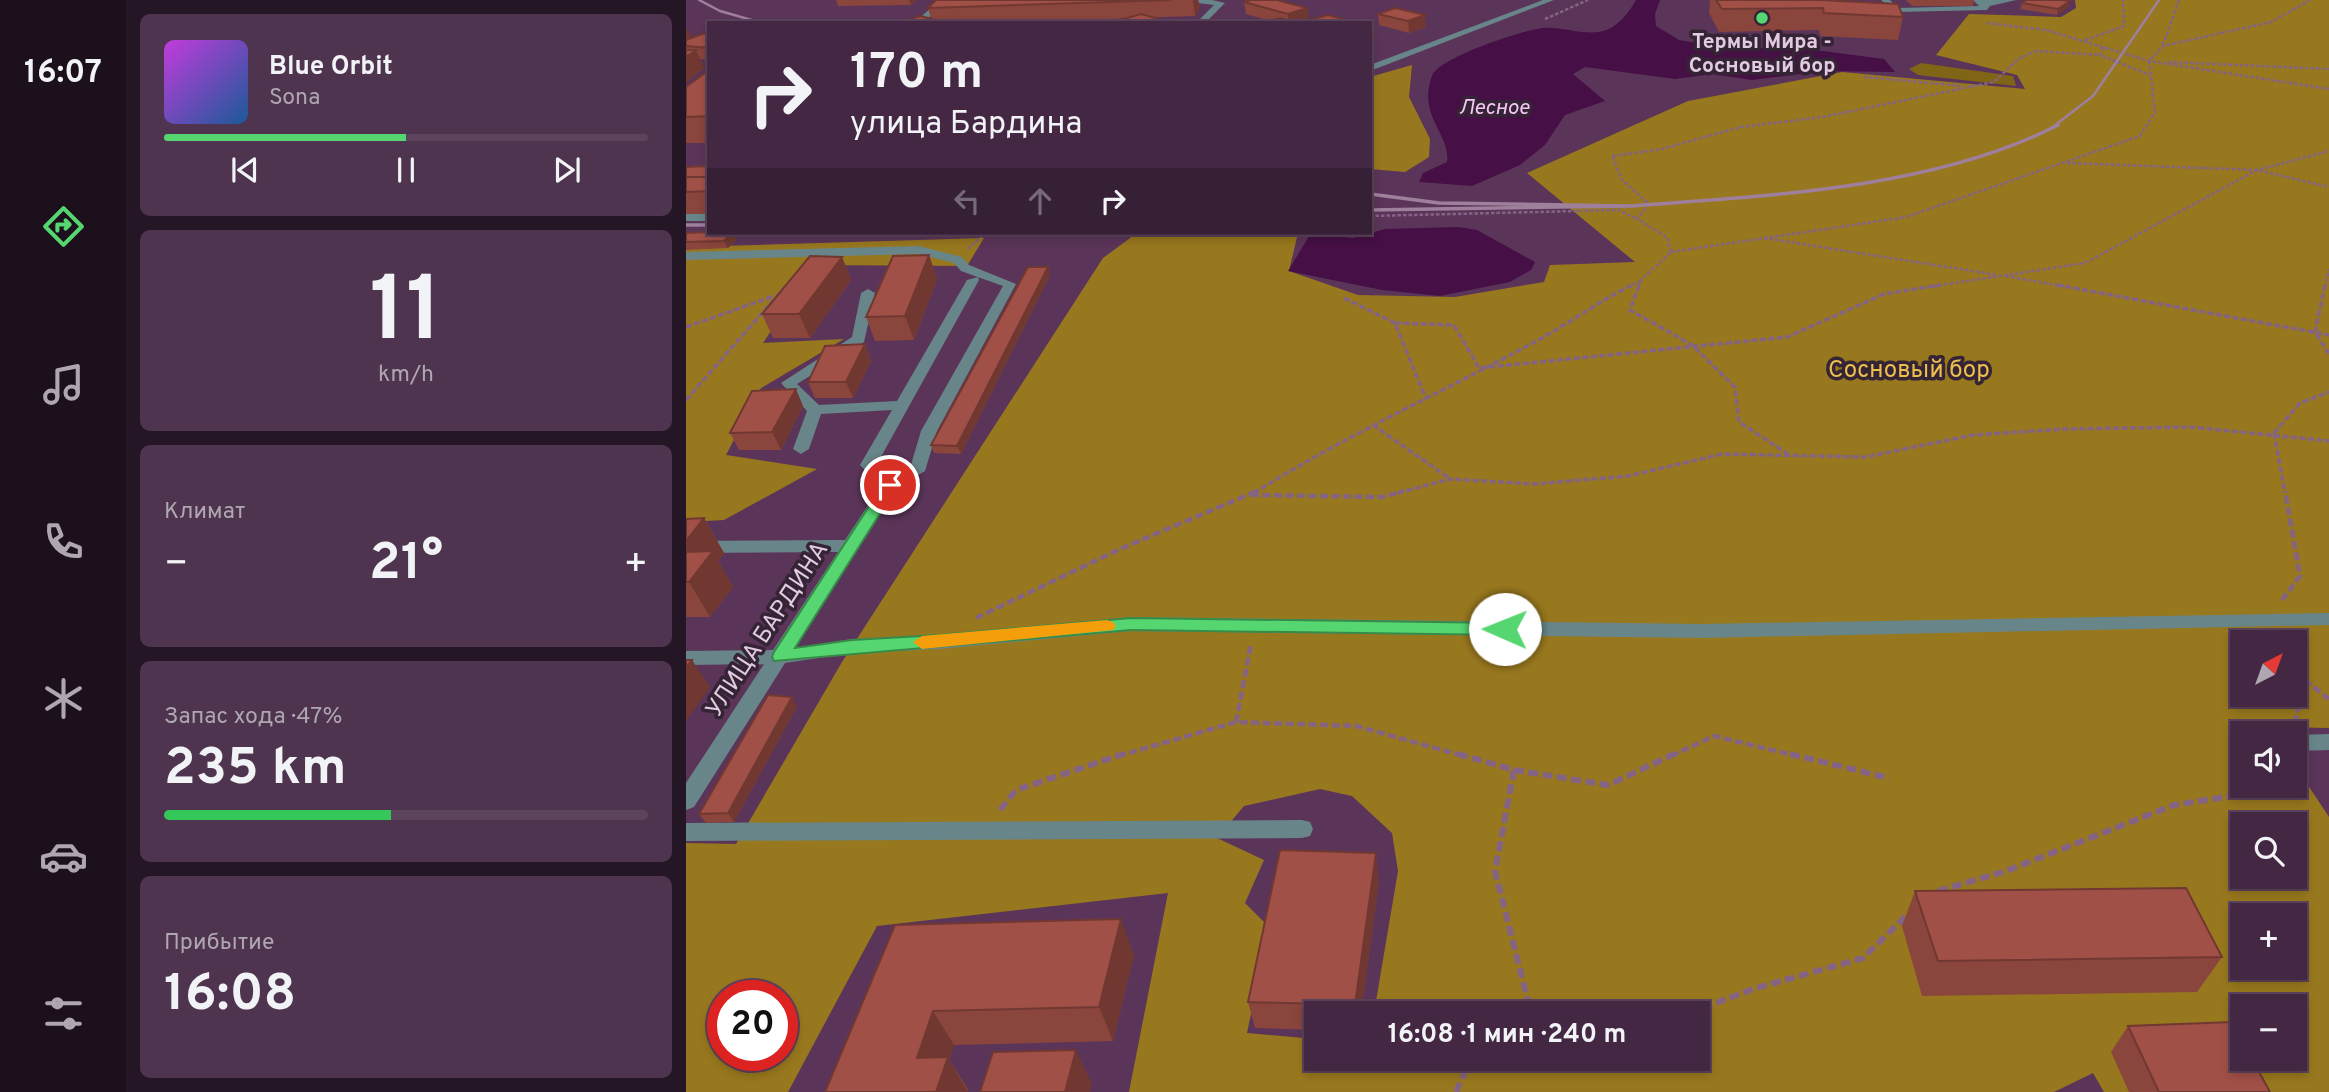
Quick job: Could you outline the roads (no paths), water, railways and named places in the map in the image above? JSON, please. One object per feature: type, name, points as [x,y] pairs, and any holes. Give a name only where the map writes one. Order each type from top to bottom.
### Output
[{"type":"street","points":[[920,21],[946,0]]},
{"type":"street","points":[[1179,0],[1221,3],[1202,21]]},
{"type":"street","points":[[1372,67],[1550,0]]},
{"type":"street","points":[[1885,0],[1896,10],[1987,8],[1980,2]]},
{"type":"street","points":[[1980,2],[2012,0]]},
{"type":"street","points":[[686,217],[707,216]]},
{"type":"street","points":[[686,256],[919,250],[958,260],[965,268],[1010,284],[929,431],[917,471],[890,485],[868,466],[973,280]]},
{"type":"street","points":[[868,293],[859,339],[789,383],[816,410],[902,405]]},
{"type":"street","points":[[802,449],[816,410]]},
{"type":"street","name":"УЛИЦА БАРДИНА","points":[[686,801],[890,485]]},
{"type":"street","points":[[686,547],[852,546]]},
{"type":"street","points":[[686,658],[780,657],[852,646],[939,642],[1131,624],[1701,631],[2269,618],[2329,619]]},
{"type":"street","points":[[2307,743],[2329,742]]},
{"type":"street","points":[[686,832],[1302,829]]},
{"type":"water","name":"Лесное","points":[[1636,0],[1660,0],[1655,14],[1656,26],[1679,40],[1709,45],[1823,51],[1884,59],[1895,72],[1823,71],[1752,80],[1712,74],[1675,79],[1585,67],[1573,74],[1605,101],[1565,115],[1545,145],[1520,165],[1472,186],[1419,182],[1423,173],[1447,162],[1444,142],[1429,102],[1432,76],[1438,69],[1464,53],[1533,30],[1551,28],[1603,31],[1622,19]]},
{"type":"water","points":[[1458,227],[1477,230],[1535,262],[1531,270],[1510,282],[1440,296],[1382,290],[1288,271],[1310,235],[1353,238],[1372,235],[1372,233],[1385,229]]},
{"type":"railway","points":[[699,0],[720,11],[755,21]]},
{"type":"railway","points":[[2054,126],[2093,96],[2159,0]]},
{"type":"railway","points":[[1629,206],[1792,193],[1904,176],[1958,163],[2010,146],[2058,125]]},
{"type":"railway","points":[[1372,194],[1439,203],[1629,206]]},
{"type":"railway","points":[[1372,210],[1629,206]]},
{"type":"railway","points":[[686,225],[707,225]]},
{"type":"place","name":"Термы Мира - Сосновый бор","points":[[1762,18]]},
{"type":"park label","name":"Сосновый бор","points":[[1909,371]]}]
